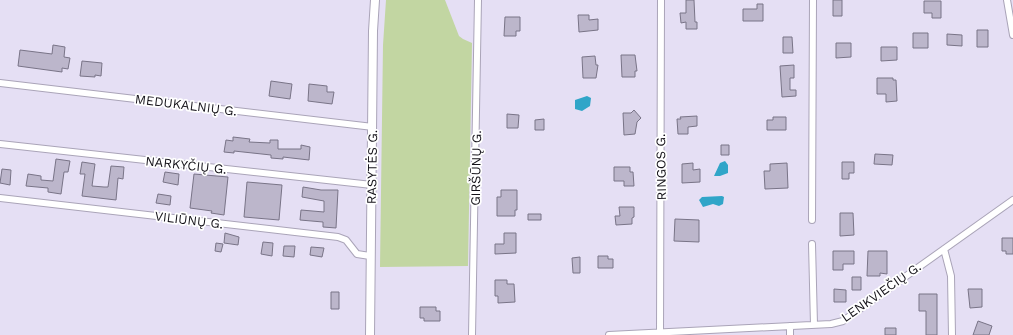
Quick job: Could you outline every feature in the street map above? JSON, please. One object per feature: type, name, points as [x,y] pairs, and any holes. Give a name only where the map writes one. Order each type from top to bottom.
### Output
[{"type":"main road","name":"RASYTĖS G.","points":[[370,335],[373,31],[375,0]]},
{"type":"street","name":"GIRŠŪNŲ G.","points":[[472,335],[478,0]]},
{"type":"street","name":"RINGOS G.","points":[[660,333],[662,213],[661,0]]},
{"type":"street","points":[[812,220],[813,0]]},
{"type":"street","points":[[1007,0],[1013,35]]},
{"type":"street","name":"MEDUKALNIŲ G.","points":[[0,83],[372,127]]},
{"type":"street","name":"NARKYČIŲ G.","points":[[0,144],[372,185]]},
{"type":"street","name":"VILIŪNŲ G.","points":[[0,198],[338,237],[346,240],[357,254],[370,256]]},
{"type":"street","name":"LENKVIEČIŲ G.","points":[[609,335],[831,324],[843,320],[1013,200]]},
{"type":"street","points":[[812,244],[814,325]]},
{"type":"street","points":[[944,248],[950,276],[952,335]]},
{"type":"street","points":[[790,326],[790,335]]},
{"type":"green space","points":[[386,0],[445,0],[459,36],[472,43],[468,266],[380,267],[383,45]]},
{"type":"water","points":[[587,96],[591,98],[590,106],[582,111],[575,109],[575,100]]},
{"type":"water","points":[[725,161],[728,165],[728,173],[720,176],[714,176],[720,163]]},
{"type":"water","points":[[702,197],[724,197],[723,204],[719,206],[713,204],[703,207],[699,200]]},
{"type":"building","points":[[686,0],[694,0],[695,22],[697,22],[697,29],[686,29],[686,22],[681,23],[680,13],[686,13]]},
{"type":"building","points":[[833,0],[842,0],[842,16],[833,16]]},
{"type":"building","points":[[924,1],[941,1],[941,18],[932,18],[932,13],[924,13]]},
{"type":"building","points":[[757,4],[763,4],[763,21],[743,21],[743,9],[757,9]]},
{"type":"building","points":[[578,15],[589,15],[589,20],[598,19],[598,30],[579,32]]},
{"type":"building","points":[[505,17],[520,17],[520,31],[516,31],[516,36],[504,36]]},
{"type":"building","points":[[977,30],[988,30],[988,47],[977,47]]},
{"type":"building","points":[[913,33],[928,33],[928,48],[913,48]]},
{"type":"building","points":[[947,34],[962,35],[962,46],[947,45]]},
{"type":"building","points":[[783,37],[792,37],[793,53],[783,53]]},
{"type":"building","points":[[836,43],[851,43],[851,57],[836,58]]},
{"type":"building","points":[[53,45],[65,47],[64,57],[70,58],[68,69],[62,68],[62,72],[18,66],[20,50],[52,54]]},
{"type":"building","points":[[881,47],[897,47],[897,60],[881,61]]},
{"type":"building","points":[[621,55],[635,55],[637,71],[635,71],[635,77],[622,77]]},
{"type":"building","points":[[595,56],[596,65],[598,65],[596,78],[583,78],[582,57]]},
{"type":"building","points":[[82,61],[102,63],[101,76],[80,76]]},
{"type":"building","points":[[794,65],[794,78],[790,78],[790,90],[796,90],[796,96],[782,97],[780,66]]},
{"type":"building","points":[[877,78],[893,78],[893,80],[896,80],[897,101],[886,102],[886,94],[877,94]]},
{"type":"building","points":[[271,81],[292,84],[290,99],[269,96]]},
{"type":"building","points":[[309,84],[327,86],[327,92],[334,92],[332,104],[308,101]]},
{"type":"building","points":[[634,110],[641,118],[637,122],[635,134],[624,135],[623,113],[631,113]]},
{"type":"building","points":[[507,114],[519,115],[518,128],[507,128]]},
{"type":"building","points":[[697,116],[697,126],[688,127],[688,134],[678,134],[677,119],[681,119],[680,117]]},
{"type":"building","points":[[773,117],[786,117],[786,130],[767,130],[767,120],[773,120]]},
{"type":"building","points":[[544,119],[544,130],[535,130],[535,120]]},
{"type":"building","points":[[233,137],[250,139],[249,142],[270,143],[270,140],[278,140],[278,149],[301,149],[301,145],[310,147],[309,160],[283,157],[283,159],[271,158],[271,155],[234,151],[234,153],[224,152],[226,140],[233,141]]},
{"type":"building","points":[[721,145],[729,145],[729,155],[721,155]]},
{"type":"building","points":[[875,154],[893,155],[892,165],[874,164]]},
{"type":"building","points":[[56,159],[70,161],[68,172],[64,172],[61,194],[48,192],[48,188],[26,186],[28,174],[41,176],[41,180],[53,181]]},
{"type":"building","points":[[82,162],[95,164],[92,186],[108,187],[111,166],[124,167],[123,179],[118,178],[116,200],[82,196],[85,174],[80,174]]},
{"type":"building","points":[[842,162],[854,162],[854,173],[849,173],[849,179],[842,179]]},
{"type":"building","points":[[693,163],[693,170],[700,169],[700,182],[682,183],[682,164]]},
{"type":"building","points":[[787,163],[788,188],[765,189],[764,171],[770,171],[770,164]]},
{"type":"building","points":[[614,167],[630,167],[630,172],[633,172],[634,186],[624,186],[624,181],[614,181]]},
{"type":"building","points":[[2,169],[11,170],[10,185],[0,183]]},
{"type":"building","points":[[165,172],[179,174],[178,185],[163,182]]},
{"type":"building","points":[[194,174],[228,177],[224,215],[211,213],[212,211],[190,208]]},
{"type":"building","points":[[247,182],[282,185],[279,220],[244,217]]},
{"type":"building","points":[[303,187],[321,190],[338,190],[336,228],[323,227],[323,222],[300,220],[301,210],[324,212],[324,201],[302,197]]},
{"type":"building","points":[[501,190],[517,190],[517,210],[515,210],[515,216],[497,216],[497,197],[501,197]]},
{"type":"building","points":[[158,194],[171,196],[170,205],[156,203]]},
{"type":"building","points":[[619,207],[634,207],[632,224],[616,225],[615,216],[620,216]]},
{"type":"building","points":[[840,213],[853,213],[854,235],[840,236]]},
{"type":"building","points":[[528,214],[541,214],[541,220],[528,220]]},
{"type":"building","points":[[675,219],[699,220],[699,242],[674,241]]},
{"type":"building","points":[[225,233],[239,237],[238,245],[224,243]]},
{"type":"building","points":[[504,233],[516,233],[516,253],[495,254],[495,244],[504,244]]},
{"type":"building","points":[[1002,238],[1013,238],[1013,254],[1006,254],[1006,251],[1002,251]]},
{"type":"building","points":[[263,242],[273,243],[272,256],[261,254]]},
{"type":"building","points":[[216,243],[223,244],[221,252],[215,251]]},
{"type":"building","points":[[284,246],[295,246],[294,257],[283,256]]},
{"type":"building","points":[[311,247],[324,248],[322,257],[310,255]]},
{"type":"building","points":[[833,251],[854,251],[854,264],[843,264],[843,270],[833,270]]},
{"type":"building","points":[[868,251],[887,251],[887,274],[880,273],[880,276],[867,276]]},
{"type":"building","points":[[598,256],[608,256],[608,259],[613,259],[613,268],[598,268]]},
{"type":"building","points":[[580,257],[580,273],[573,273],[572,258]]},
{"type":"building","points":[[852,277],[861,277],[861,290],[852,290]]},
{"type":"building","points":[[495,280],[507,280],[507,284],[514,284],[515,302],[498,303],[498,296],[495,296]]},
{"type":"building","points":[[834,289],[846,290],[846,302],[834,302]]},
{"type":"building","points":[[968,289],[982,289],[982,307],[970,308]]},
{"type":"building","points":[[331,292],[339,292],[339,309],[331,309]]},
{"type":"building","points":[[919,294],[937,294],[937,335],[926,335],[926,311],[919,311]]},
{"type":"building","points":[[420,307],[436,307],[436,311],[440,311],[440,321],[424,321],[424,318],[420,318]]},
{"type":"building","points":[[978,321],[992,326],[989,335],[973,335]]},
{"type":"building","points":[[885,328],[896,328],[896,335],[885,335]]}]
